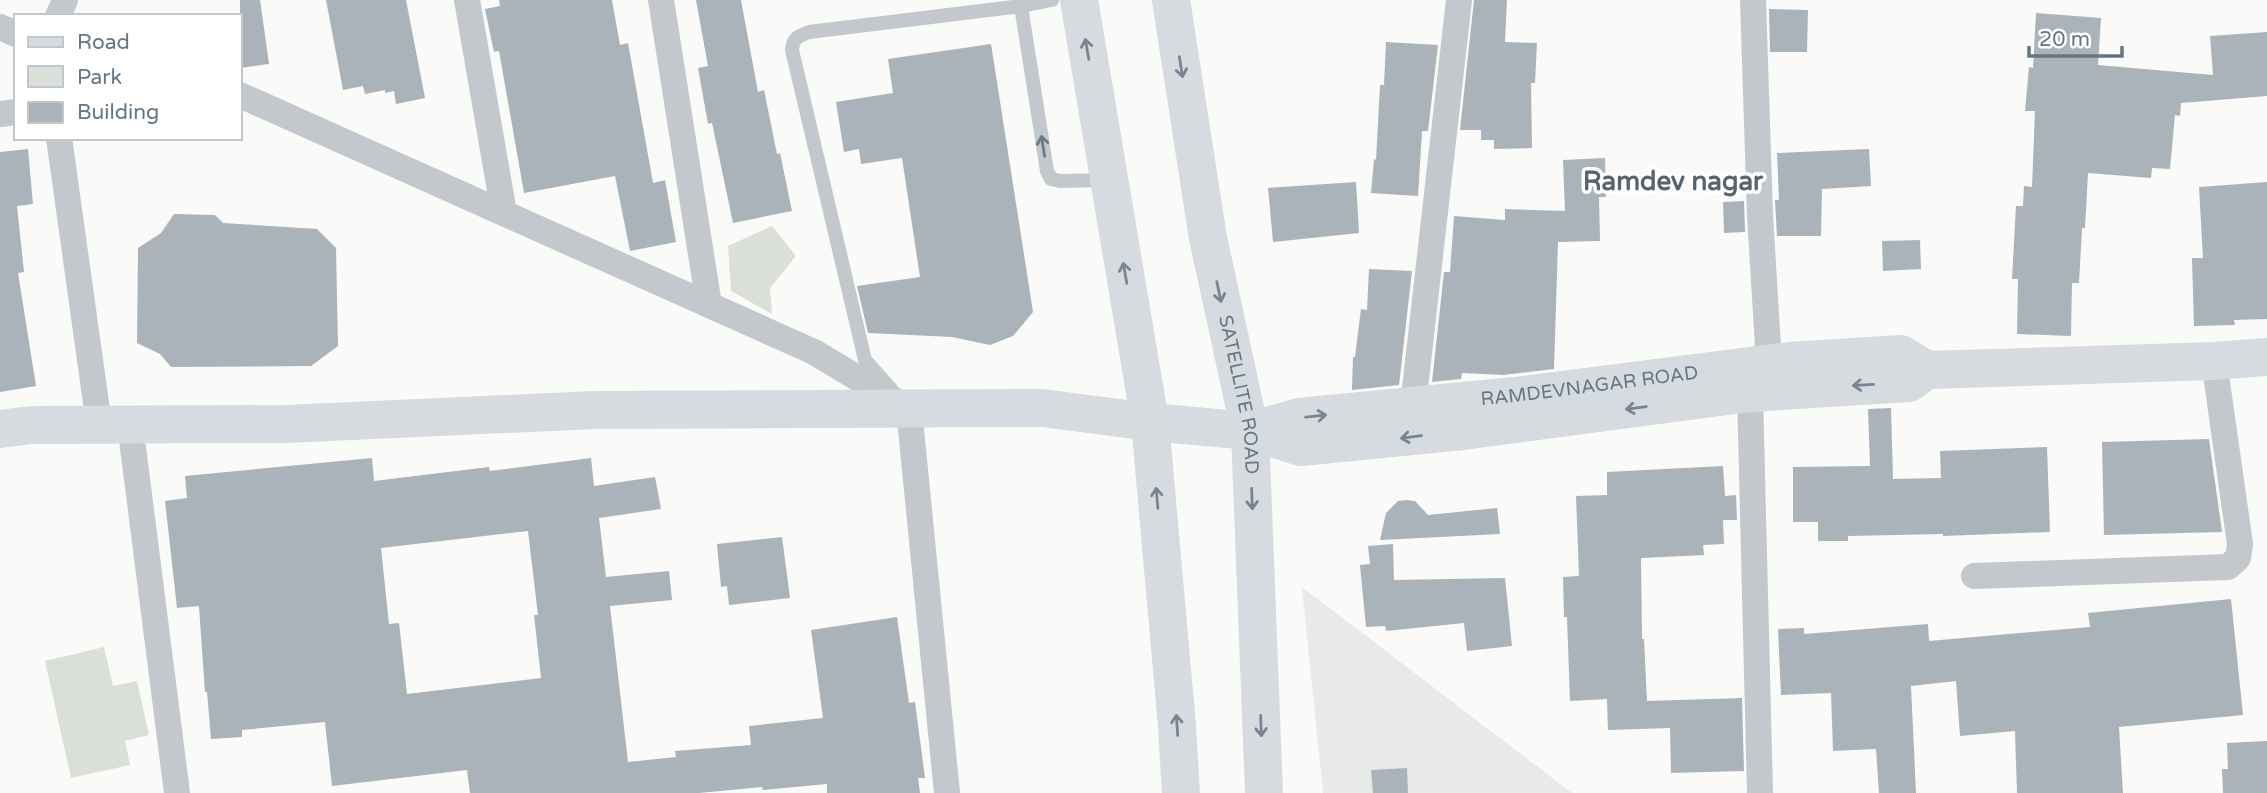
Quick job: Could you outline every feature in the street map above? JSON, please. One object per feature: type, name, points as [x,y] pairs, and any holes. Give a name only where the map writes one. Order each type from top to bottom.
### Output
[{"type":"street","points":[[467,0],[505,213]]},
{"type":"street","points":[[661,0],[709,305]]},
{"type":"street","points":[[1079,0],[1150,422],[1181,793]]},
{"type":"street","name":"SATELLITE ROAD","points":[[1171,0],[1208,238],[1250,431],[1264,793]]},
{"type":"street","points":[[1413,406],[1460,0]]},
{"type":"street","points":[[1753,0],[1760,215],[1760,793]]},
{"type":"street","points":[[242,96],[814,352],[909,408],[947,793]]},
{"type":"street","points":[[59,140],[114,424],[177,793]]},
{"type":"street","name":"RAMDEVNAGAR ROAD","points":[[0,429],[32,425],[286,424],[594,410],[1042,408],[1250,431],[1301,447],[1463,431],[1901,354],[1927,370],[2267,357]]},
{"type":"street","points":[[1974,576],[2228,567],[2238,558],[2240,544],[2214,361]]},
{"type":"street","name":"RAMDEVNAGAR ROAD","points":[[1250,431],[1299,418],[1413,406],[1759,378]]},
{"type":"lane","points":[[909,408],[865,360],[792,50],[793,42],[798,36],[809,33],[1052,0]]},
{"type":"lane","points":[[1021,6],[1047,171],[1051,179],[1109,180]]},
{"type":"shaded area","points":[[1302,587],[1572,793],[1323,793]]},
{"type":"green space","points":[[772,226],[796,256],[770,288],[772,314],[731,291],[728,246]]},
{"type":"green space","points":[[104,647],[113,686],[137,681],[149,735],[125,741],[130,765],[71,778],[45,661]]},
{"type":"building","points":[[240,0],[260,0],[269,64],[242,68]]},
{"type":"building","points":[[326,0],[406,0],[425,98],[396,104],[394,91],[365,94],[363,86],[343,90]]},
{"type":"building","points":[[499,0],[612,0],[620,45],[628,43],[653,183],[665,180],[676,242],[630,251],[615,176],[524,193],[499,51],[494,52],[485,9],[500,6]]},
{"type":"building","points":[[696,0],[741,0],[758,92],[764,90],[792,211],[733,223],[712,123],[708,124],[698,68],[708,66]]},
{"type":"building","points":[[1474,0],[1507,0],[1505,42],[1537,43],[1535,83],[1531,83],[1532,148],[1494,149],[1494,140],[1481,140],[1481,130],[1460,130]]},
{"type":"building","points":[[1769,9],[1808,10],[1807,52],[1770,52]]},
{"type":"building","points":[[2036,13],[2101,18],[2098,65],[2213,75],[2210,36],[2267,32],[2267,96],[2181,103],[2180,116],[2175,115],[2170,169],[2152,168],[2151,178],[2088,173],[2079,283],[2072,283],[2071,336],[2017,334],[2018,279],[2012,279],[2016,206],[2023,206],[2024,186],[2032,187],[2035,111],[2025,111],[2029,67],[2033,68]]},
{"type":"building","points":[[1386,42],[1438,45],[1428,131],[1422,131],[1418,196],[1371,193],[1374,159],[1376,160],[1380,85],[1384,85]]},
{"type":"building","points":[[991,44],[1033,312],[1013,336],[990,345],[952,337],[868,333],[857,286],[920,277],[902,158],[861,164],[859,149],[844,152],[836,102],[893,93],[888,59]]},
{"type":"building","points":[[28,149],[33,204],[17,206],[24,272],[18,273],[36,386],[0,392],[0,152]]},
{"type":"building","points":[[1869,149],[1871,186],[1822,189],[1821,236],[1777,236],[1777,153]]},
{"type":"building","points":[[1605,158],[1606,197],[1599,197],[1600,241],[1558,242],[1554,369],[1503,375],[1462,373],[1461,379],[1432,382],[1444,272],[1450,272],[1454,216],[1505,220],[1505,209],[1565,211],[1563,160]]},
{"type":"building","points":[[1356,182],[1359,233],[1273,242],[1268,188]]},
{"type":"building","points":[[2267,182],[2267,319],[2234,320],[2235,325],[2194,326],[2192,258],[2203,258],[2199,187]]},
{"type":"building","points":[[1744,201],[1745,232],[1724,233],[1723,202]]},
{"type":"building","points":[[174,214],[215,215],[223,223],[317,229],[336,248],[338,346],[311,366],[171,367],[160,354],[137,343],[138,248],[161,233]]},
{"type":"building","points":[[1920,240],[1921,269],[1883,271],[1882,241]]},
{"type":"building","points":[[1369,269],[1412,271],[1399,385],[1352,390],[1353,357],[1361,309],[1367,310]]},
{"type":"building","points":[[1891,408],[1893,479],[1941,478],[1940,451],[2047,447],[2050,532],[1848,536],[1848,541],[1818,541],[1818,522],[1793,522],[1793,467],[1870,466],[1868,409]]},
{"type":"building","points":[[2209,439],[2222,532],[2104,535],[2102,442]]},
{"type":"building","points":[[372,458],[374,481],[489,467],[490,471],[591,458],[594,486],[655,477],[661,509],[599,518],[606,577],[669,571],[672,600],[610,606],[628,762],[676,757],[675,751],[751,745],[749,726],[823,718],[811,630],[897,617],[909,703],[915,702],[925,778],[918,778],[920,793],[827,793],[827,784],[699,793],[470,793],[467,770],[332,786],[325,722],[242,730],[242,737],[211,739],[199,606],[177,608],[165,501],[187,498],[185,476]],"holes":[[[528,531],[538,615],[534,615],[541,678],[407,694],[399,623],[389,624],[381,548]]]},
{"type":"building","points":[[1723,466],[1725,496],[1736,495],[1737,520],[1723,520],[1724,544],[1703,545],[1704,555],[1641,558],[1642,639],[1647,701],[1742,698],[1744,771],[1671,773],[1670,728],[1608,730],[1607,699],[1570,701],[1563,577],[1579,576],[1576,496],[1607,495],[1607,472]]},
{"type":"building","points":[[1398,501],[1415,501],[1428,515],[1497,508],[1500,534],[1380,540],[1386,513]]},
{"type":"building","points":[[782,537],[790,598],[729,605],[727,586],[721,587],[717,544]]},
{"type":"building","points":[[1393,544],[1394,580],[1505,578],[1512,646],[1467,651],[1464,623],[1386,631],[1385,626],[1366,627],[1360,565],[1370,564],[1368,546]]},
{"type":"building","points":[[2231,599],[2243,715],[2119,727],[2123,793],[2017,793],[2015,731],[1960,736],[1956,681],[1911,686],[1916,793],[1879,793],[1876,749],[1833,751],[1831,693],[1781,695],[1778,629],[1804,628],[1804,634],[1928,624],[1929,641],[2090,627],[2088,613]]},
{"type":"building","points":[[2267,741],[2267,793],[2223,793],[2222,769],[2228,769],[2227,743]]},
{"type":"building","points":[[1407,768],[1408,793],[1373,793],[1371,770]]},
{"type":"district","name":"Ramdev nagar","points":[[1673,181]]}]
